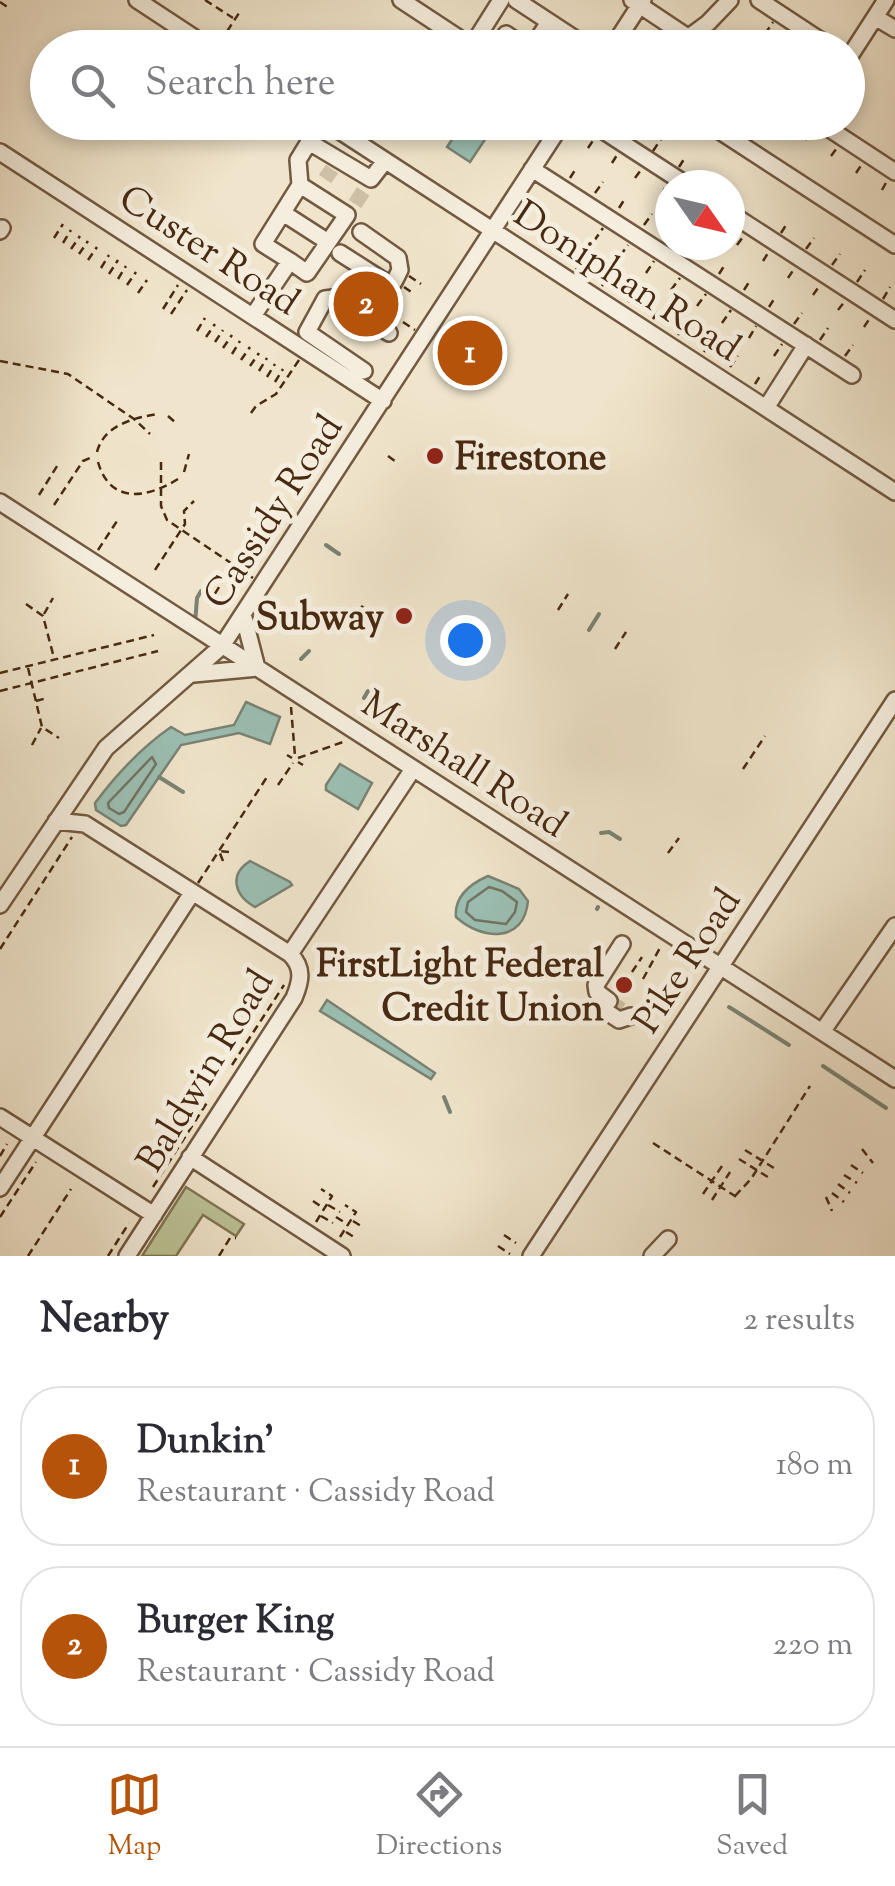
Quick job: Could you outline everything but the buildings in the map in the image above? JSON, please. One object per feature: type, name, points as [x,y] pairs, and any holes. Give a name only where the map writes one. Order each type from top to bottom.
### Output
[{"type":"street","points":[[137,0],[184,30]]},
{"type":"street","points":[[400,0],[447,30]]},
{"type":"street","points":[[483,30],[500,0]]},
{"type":"street","points":[[516,0],[561,30]]},
{"type":"street","points":[[698,30],[730,0]]},
{"type":"street","points":[[759,0],[805,30]]},
{"type":"street","points":[[865,32],[886,0]]},
{"type":"street","points":[[622,30],[638,2],[678,30]]},
{"type":"street","points":[[875,17],[895,29]]},
{"type":"street","points":[[487,22],[500,30]]},
{"type":"street","points":[[543,30],[549,22]]},
{"type":"street","points":[[316,194],[350,140]]},
{"type":"street","name":"Doniphan Road","points":[[353,140],[895,492]]},
{"type":"street","name":"Cassidy Road","points":[[0,905],[106,748],[222,646],[551,140]]},
{"type":"street","points":[[618,140],[664,170]]},
{"type":"street","points":[[734,140],[895,245]]},
{"type":"street","points":[[846,140],[895,172]]},
{"type":"street","points":[[300,185],[351,209],[334,247],[307,272],[263,244],[300,185],[298,160],[310,142],[332,169],[369,183],[385,161]]},
{"type":"street","name":"Custer Road","points":[[0,152],[383,401]]},
{"type":"street","points":[[532,170],[852,374]]},
{"type":"street","points":[[283,213],[387,283],[394,282],[400,270],[398,258],[361,232]]},
{"type":"street","points":[[745,223],[895,320]]},
{"type":"street","points":[[253,316],[290,261]]},
{"type":"street","points":[[364,371],[308,332],[324,300],[333,298],[389,334]]},
{"type":"street","points":[[766,408],[806,346]]},
{"type":"street","name":"Marshall Road","points":[[0,502],[895,1079]]},
{"type":"street","points":[[194,674],[257,668],[243,614]]},
{"type":"street","name":"Pike Road","points":[[531,1256],[895,700]]},
{"type":"street","name":"Baldwin Road","points":[[127,1256],[294,998],[301,976],[300,967],[290,954],[413,769]]},
{"type":"street","points":[[56,821],[85,824],[290,954]]},
{"type":"street","points":[[0,1188],[192,892]]},
{"type":"street","points":[[822,1032],[895,926]]},
{"type":"street","points":[[622,944],[596,992],[646,1026]]},
{"type":"street","points":[[0,1118],[154,1214]]},
{"type":"street","points":[[190,1157],[342,1256]]},
{"type":"street","points":[[652,1256],[668,1240]]},
{"type":"path","points":[[205,0],[235,19]]},
{"type":"path","points":[[0,2],[9,8]]},
{"type":"path","points":[[227,30],[241,10]]},
{"type":"path","points":[[54,238],[62,224]]},
{"type":"path","points":[[62,243],[71,230]]},
{"type":"path","points":[[71,249],[80,236]]},
{"type":"path","points":[[80,254],[88,241]]},
{"type":"path","points":[[88,260],[97,247]]},
{"type":"path","points":[[100,268],[109,255]]},
{"type":"path","points":[[574,272],[584,258]]},
{"type":"path","points":[[109,274],[118,260]]},
{"type":"path","points":[[118,279],[126,266]]},
{"type":"path","points":[[128,286],[136,272]]},
{"type":"path","points":[[405,274],[421,284]]},
{"type":"path","points":[[600,289],[610,274]]},
{"type":"path","points":[[138,292],[147,280]]},
{"type":"path","points":[[163,308],[180,282]]},
{"type":"path","points":[[398,284],[414,294]]},
{"type":"path","points":[[171,314],[189,288]]},
{"type":"path","points":[[626,305],[635,291]]},
{"type":"path","points":[[651,322],[660,308]]},
{"type":"path","points":[[197,331],[205,318]]},
{"type":"path","points":[[206,337],[215,324]]},
{"type":"path","points":[[676,339],[686,324]]},
{"type":"path","points":[[447,326],[451,341]]},
{"type":"path","points":[[214,342],[223,330]]},
{"type":"path","points":[[440,333],[445,349]]},
{"type":"path","points":[[223,348],[232,335]]},
{"type":"path","points":[[232,354],[240,341]]},
{"type":"path","points":[[702,355],[711,341]]},
{"type":"path","points":[[241,360],[250,347]]},
{"type":"path","points":[[250,366],[259,353]]},
{"type":"path","points":[[727,372],[738,356]]},
{"type":"path","points":[[258,371],[267,358]]},
{"type":"path","points":[[251,413],[276,394],[299,359]]},
{"type":"path","points":[[0,361],[68,374],[150,434]]},
{"type":"path","points":[[267,377],[276,364]]},
{"type":"path","points":[[275,382],[283,369]]},
{"type":"path","points":[[748,396],[762,373]]},
{"type":"path","points":[[97,452],[106,432],[134,419],[158,414]]},
{"type":"path","points":[[168,416],[176,423]]},
{"type":"path","points":[[184,472],[189,454]]},
{"type":"path","points":[[388,456],[395,461]]},
{"type":"path","points":[[54,505],[83,461],[92,457]]},
{"type":"path","points":[[98,462],[106,480],[118,489],[142,496],[178,479]]},
{"type":"path","points":[[161,462],[163,514],[180,530],[263,584]]},
{"type":"path","points":[[39,495],[59,463]]},
{"type":"path","points":[[154,570],[186,520],[184,511],[194,501]]},
{"type":"path","points":[[90,561],[119,518]]},
{"type":"path","points":[[208,605],[233,564]]},
{"type":"path","points":[[558,610],[568,594]]},
{"type":"path","points":[[43,616],[53,598]]},
{"type":"path","points":[[26,604],[43,616],[54,660]]},
{"type":"path","points":[[362,606],[379,618]]},
{"type":"path","points":[[354,617],[370,628]]},
{"type":"path","points":[[47,632],[58,629]]},
{"type":"path","points":[[615,649],[626,632]]},
{"type":"path","points":[[0,674],[154,635]]},
{"type":"path","points":[[38,643],[49,640]]},
{"type":"path","points":[[0,691],[158,651]]},
{"type":"path","points":[[27,666],[42,727],[32,744]]},
{"type":"path","points":[[36,701],[47,698]]},
{"type":"path","points":[[291,708],[295,759]]},
{"type":"path","points":[[27,713],[38,710]]},
{"type":"path","points":[[42,727],[59,738]]},
{"type":"path","points":[[743,769],[764,736]]},
{"type":"path","points":[[278,785],[295,759],[343,742]]},
{"type":"path","points":[[192,892],[266,777]]},
{"type":"path","points":[[668,853],[679,838]]},
{"type":"path","points":[[0,949],[71,839]]},
{"type":"path","points":[[219,851],[230,852]]},
{"type":"path","points":[[219,851],[224,861]]},
{"type":"path","points":[[643,979],[670,933]]},
{"type":"path","points":[[632,972],[642,957]]},
{"type":"path","points":[[232,1065],[286,982]]},
{"type":"path","points":[[653,1142],[736,1196],[810,1086]]},
{"type":"path","points":[[152,1187],[208,1101]]},
{"type":"path","points":[[0,1156],[8,1144]]},
{"type":"path","points":[[862,1148],[873,1163]]},
{"type":"path","points":[[745,1150],[776,1170]]},
{"type":"path","points":[[739,1159],[770,1179]]},
{"type":"path","points":[[0,1217],[36,1162]]},
{"type":"path","points":[[851,1165],[863,1173]]},
{"type":"path","points":[[703,1194],[722,1166]]},
{"type":"path","points":[[712,1200],[730,1172]]},
{"type":"path","points":[[844,1175],[857,1183]]},
{"type":"path","points":[[838,1184],[850,1192]]},
{"type":"path","points":[[28,1256],[71,1189]]},
{"type":"path","points":[[316,1220],[332,1196],[321,1189]]},
{"type":"path","points":[[832,1193],[844,1202]]},
{"type":"path","points":[[826,1198],[832,1211]]},
{"type":"path","points":[[313,1201],[340,1212]]},
{"type":"path","points":[[341,1236],[356,1212],[345,1205]]},
{"type":"path","points":[[320,1215],[333,1223]]},
{"type":"path","points":[[336,1217],[348,1225]]},
{"type":"path","points":[[352,1220],[364,1228]]},
{"type":"path","points":[[108,1256],[130,1223]]},
{"type":"path","points":[[344,1231],[357,1239]]},
{"type":"path","points":[[504,1236],[516,1243]]},
{"type":"path","points":[[218,1256],[230,1238],[236,1238]]},
{"type":"path","points":[[498,1246],[510,1254]]},
{"type":"green space","points":[[186,1187],[244,1224],[236,1236],[203,1215],[176,1256],[142,1256]]},
{"type":"water","points":[[452,140],[485,140],[470,162],[447,147]]},
{"type":"water","points":[[246,702],[280,717],[270,744],[239,733],[181,745],[126,825],[121,826],[96,810],[95,803],[121,772],[171,727],[185,735],[234,725]]},
{"type":"water","points":[[340,764],[372,783],[358,809],[326,790]]},
{"type":"water","points":[[250,861],[292,885],[255,907],[237,885],[239,873]]},
{"type":"water","points":[[488,876],[519,889],[528,901],[519,925],[510,931],[500,934],[477,930],[456,917],[464,892]]},
{"type":"water","points":[[327,1000],[435,1073],[431,1079],[320,1011]]},
{"type":"waterway","points":[[326,545],[339,554]]},
{"type":"waterway","points":[[195,624],[201,591]]},
{"type":"waterway","points":[[589,630],[599,614]]},
{"type":"waterway","points":[[301,659],[309,651]]},
{"type":"waterway","points":[[364,698],[368,691]]},
{"type":"waterway","points":[[386,716],[396,723]]},
{"type":"waterway","points":[[159,777],[183,792]]},
{"type":"waterway","points":[[601,833],[609,832],[620,839]]},
{"type":"waterway","points":[[729,1007],[789,1045]]},
{"type":"waterway","points":[[823,1066],[886,1108]]},
{"type":"waterway","points":[[444,1097],[450,1112]]},
{"type":"tunnel","points":[[325,179],[332,169]]},
{"type":"tunnel","points":[[355,204],[366,187]]},
{"type":"tunnel","points":[[609,1001],[623,1011]]},
{"type":"place","name":"Burger King","points":[[366,304]]},
{"type":"place","name":"Dunkin'","points":[[470,353]]},
{"type":"place","name":"Firestone","points":[[435,456]]},
{"type":"place","name":"Subway","points":[[404,616]]},
{"type":"place","name":"FirstLight Federal Credit Union","points":[[624,985]]}]
